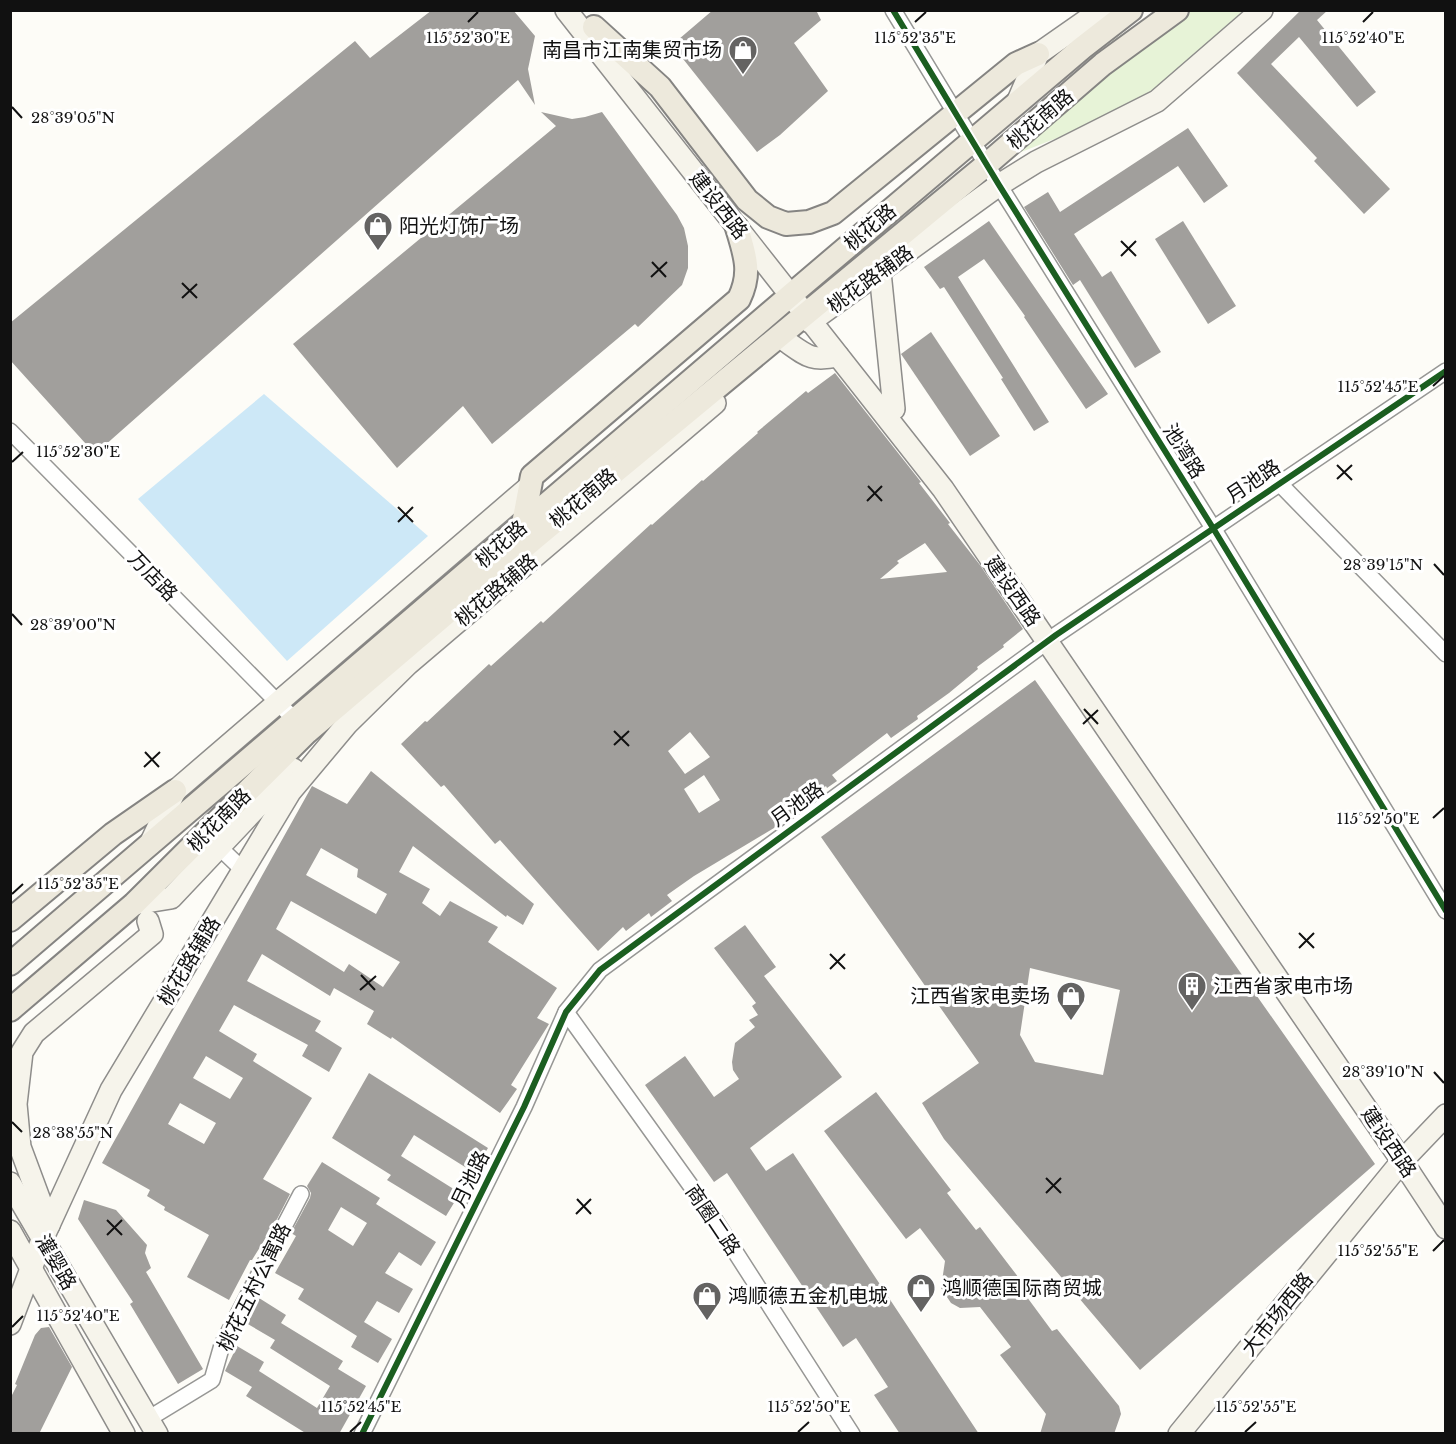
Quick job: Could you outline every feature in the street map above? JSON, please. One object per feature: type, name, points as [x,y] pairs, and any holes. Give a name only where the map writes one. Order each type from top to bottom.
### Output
[{"type":"main road","name":"建设西路","points":[[566,10],[737,228],[795,292]]},
{"type":"main road","points":[[587,19],[660,87],[747,200],[768,216],[786,224],[809,222],[833,213],[1016,64],[1038,54],[1101,10]]},
{"type":"main road","name":"桃花路","points":[[10,964],[295,720],[530,531],[795,292],[1082,48],[1131,10]]},
{"type":"main road","name":"桃花南路","points":[[10,1010],[141,913],[307,732],[530,531],[813,315],[1103,64],[1177,10]]},
{"type":"main road","name":"桃花路辅路","points":[[10,1324],[46,1232],[111,1090],[290,792],[347,724],[408,664],[787,342],[813,315],[880,272],[999,185],[1036,162],[1157,101],[1262,10]]},
{"type":"main road","name":"建设西路","points":[[587,19],[813,315],[894,409],[952,483],[1052,638],[1406,1157],[1446,1208]]},
{"type":"main road","points":[[1017,103],[1038,54]]},
{"type":"main road","points":[[46,1232],[20,1147],[16,1104],[22,1052],[34,1033],[152,934],[141,913],[171,898],[292,770],[530,531],[532,476],[739,299],[745,287],[748,262],[737,228]]},
{"type":"main road","points":[[880,272],[894,409]]},
{"type":"main road","name":"建设西路","points":[[813,315],[838,356],[943,489],[1052,638]]},
{"type":"main road","points":[[787,342],[806,355],[819,359],[838,356]]},
{"type":"main road","points":[[10,920],[112,834],[175,791],[530,486]]},
{"type":"main road","points":[[150,844],[175,791]]},
{"type":"main road","name":"大市场西路","points":[[1179,1434],[1406,1157],[1446,1115]]},
{"type":"main road","name":"建设西路","points":[[1406,1157],[1446,1228]]},
{"type":"main road","name":"灌婴路","points":[[10,1183],[46,1232],[152,1426]]},
{"type":"main road","name":"灌婴路","points":[[10,1231],[124,1434]]},
{"type":"street","name":"池湾路","points":[[893,10],[1446,910]]},
{"type":"street","name":"月池路","points":[[362,1434],[524,1107],[566,1012],[600,970],[1052,638],[1446,371]]},
{"type":"street","name":"万店路","points":[[10,431],[295,720]]},
{"type":"street","points":[[1280,483],[1446,654]]},
{"type":"street","points":[[219,847],[243,870]]},
{"type":"street","name":"商圈二路","points":[[566,1012],[711,1214],[852,1434]]},
{"type":"street","name":"桃花五村公寓路","points":[[152,1426],[212,1380],[222,1346],[301,1194]]},
{"type":"green space","points":[[1156,11],[1243,11],[1148,95],[1098,122],[998,161],[990,147],[1115,39]]},
{"type":"water","points":[[264,394],[428,536],[287,661],[138,499]]},
{"type":"building","points":[[432,10],[513,10],[535,36],[528,69],[535,105],[518,80],[95,454],[10,360],[10,323],[355,41],[370,58]]},
{"type":"building","name":"南昌市江南集贸市场","points":[[713,10],[816,10],[821,20],[794,43],[828,91],[780,135],[757,152],[672,45]]},
{"type":"building","points":[[1301,10],[1328,10],[1317,20],[1376,92],[1357,107],[1299,37],[1271,64],[1390,189],[1364,214],[1314,161],[1317,158],[1237,73]]},
{"type":"building","points":[[541,112],[572,119],[602,112],[684,228],[688,246],[688,268],[682,285],[638,327],[635,324],[492,444],[463,406],[397,468],[293,344],[556,126]]},
{"type":"building","points":[[1188,128],[1228,186],[1204,203],[1178,166],[1074,234],[1102,277],[1111,271],[1161,352],[1135,368],[1080,280],[1073,285],[1024,207],[1048,192],[1060,212]]},
{"type":"building","points":[[989,221],[1108,394],[1086,409],[1025,316],[984,259],[958,277],[1049,422],[1034,431],[1001,379],[1003,378],[944,287],[940,289],[924,267]]},
{"type":"building","points":[[1183,221],[1236,306],[1208,324],[1155,239]]},
{"type":"building","points":[[931,332],[1000,436],[970,456],[901,354]]},
{"type":"building","points":[[835,373],[921,482],[919,483],[980,565],[1023,629],[949,693],[917,716],[918,719],[891,738],[887,733],[832,775],[837,781],[827,788],[826,786],[774,828],[667,895],[672,901],[651,917],[649,913],[626,931],[623,927],[598,951],[500,840],[495,844],[444,785],[441,787],[401,744],[489,664],[491,666],[541,621],[543,623],[651,524],[757,432],[806,391],[808,393]],"holes":[[[925,543],[947,572],[880,579],[899,563],[897,561]],[[690,732],[710,757],[685,774],[668,751]],[[704,775],[720,800],[699,813],[684,789]]]},
{"type":"building","name":"江西省家电卖场","points":[[1035,680],[1375,1164],[1140,1370],[944,1139],[922,1103],[979,1063],[821,837]],"holes":[[[1030,968],[1120,990],[1103,1075],[1035,1062],[1020,1035]]]},
{"type":"building","points":[[371,771],[534,904],[523,925],[507,915],[506,917],[413,846],[399,872],[430,889],[422,903],[440,916],[450,901],[498,927],[488,942],[557,988],[537,1018],[549,1024],[511,1085],[517,1089],[500,1113],[392,1037],[391,1039],[367,1024],[374,1011],[334,988],[330,996],[262,954],[247,981],[321,1021],[315,1031],[342,1048],[329,1072],[302,1056],[308,1045],[234,1005],[219,1031],[257,1054],[253,1061],[312,1098],[263,1179],[290,1194],[229,1300],[187,1277],[209,1235],[164,1210],[165,1207],[147,1196],[150,1190],[102,1163],[312,786],[347,804]],"holes":[[[321,848],[358,869],[357,877],[387,894],[376,914],[306,875]],[[291,901],[400,962],[383,987],[349,964],[344,972],[276,929]],[[206,1056],[243,1078],[230,1099],[193,1078]],[[180,1103],[216,1123],[204,1144],[168,1124]]]},
{"type":"building","points":[[745,925],[776,967],[764,976],[842,1077],[750,1148],[766,1171],[793,1153],[979,1434],[900,1434],[874,1395],[888,1387],[856,1338],[843,1347],[727,1173],[714,1182],[645,1085],[685,1056],[714,1097],[739,1079],[733,1070],[732,1062],[735,1043],[755,1027],[749,1020],[758,1015],[752,1006],[756,1003],[714,948]]},
{"type":"building","points":[[369,1073],[488,1148],[473,1172],[414,1135],[401,1156],[460,1193],[446,1216],[387,1180],[391,1175],[332,1138]]},
{"type":"building","points":[[876,1092],[951,1190],[947,1193],[976,1230],[980,1227],[1025,1286],[1021,1289],[1052,1331],[1057,1329],[1119,1406],[1121,1414],[1114,1434],[1040,1434],[1046,1414],[1000,1355],[1011,1347],[980,1307],[960,1308],[951,1303],[941,1288],[945,1261],[920,1228],[906,1239],[824,1131]]},
{"type":"building","points":[[322,1162],[380,1198],[376,1204],[436,1242],[421,1266],[399,1252],[385,1273],[413,1289],[399,1313],[377,1301],[364,1322],[392,1339],[378,1363],[351,1347],[357,1336],[298,1299],[304,1289],[275,1273],[296,1236],[291,1233],[310,1198],[311,1193],[307,1186]],"holes":[[[341,1207],[367,1223],[353,1246],[328,1230]]]},
{"type":"building","points":[[84,1200],[116,1210],[147,1245],[145,1253],[151,1268],[146,1272],[203,1369],[178,1384],[130,1304],[133,1302],[78,1219]]},
{"type":"building","points":[[259,1298],[286,1315],[281,1323],[343,1361],[338,1369],[366,1386],[339,1434],[307,1434],[246,1396],[252,1387],[225,1371],[237,1346],[264,1362],[259,1371],[317,1408],[330,1386],[270,1348],[275,1340],[246,1323]]},
{"type":"building","points":[[49,1327],[72,1367],[39,1434],[10,1434],[10,1399],[17,1385],[15,1384],[35,1335],[41,1328]]},
{"type":"cycle path","points":[[893,10],[1446,911]]},
{"type":"cycle path","points":[[362,1434],[524,1107],[566,1012],[600,970],[1056,635],[1446,371]]},
{"type":"place","name":"南昌市江南集贸市场","points":[[743,76]]},
{"type":"place","name":"阳光灯饰广场","points":[[378,252]]},
{"type":"place","name":"江西省家电市场","points":[[1192,1012]]},
{"type":"place","name":"江西省家电卖场","points":[[1071,1022]]},
{"type":"place","name":"鸿顺德国际商贸城","points":[[921,1314]]},
{"type":"place","name":"鸿顺德五金机电城","points":[[707,1322]]}]
